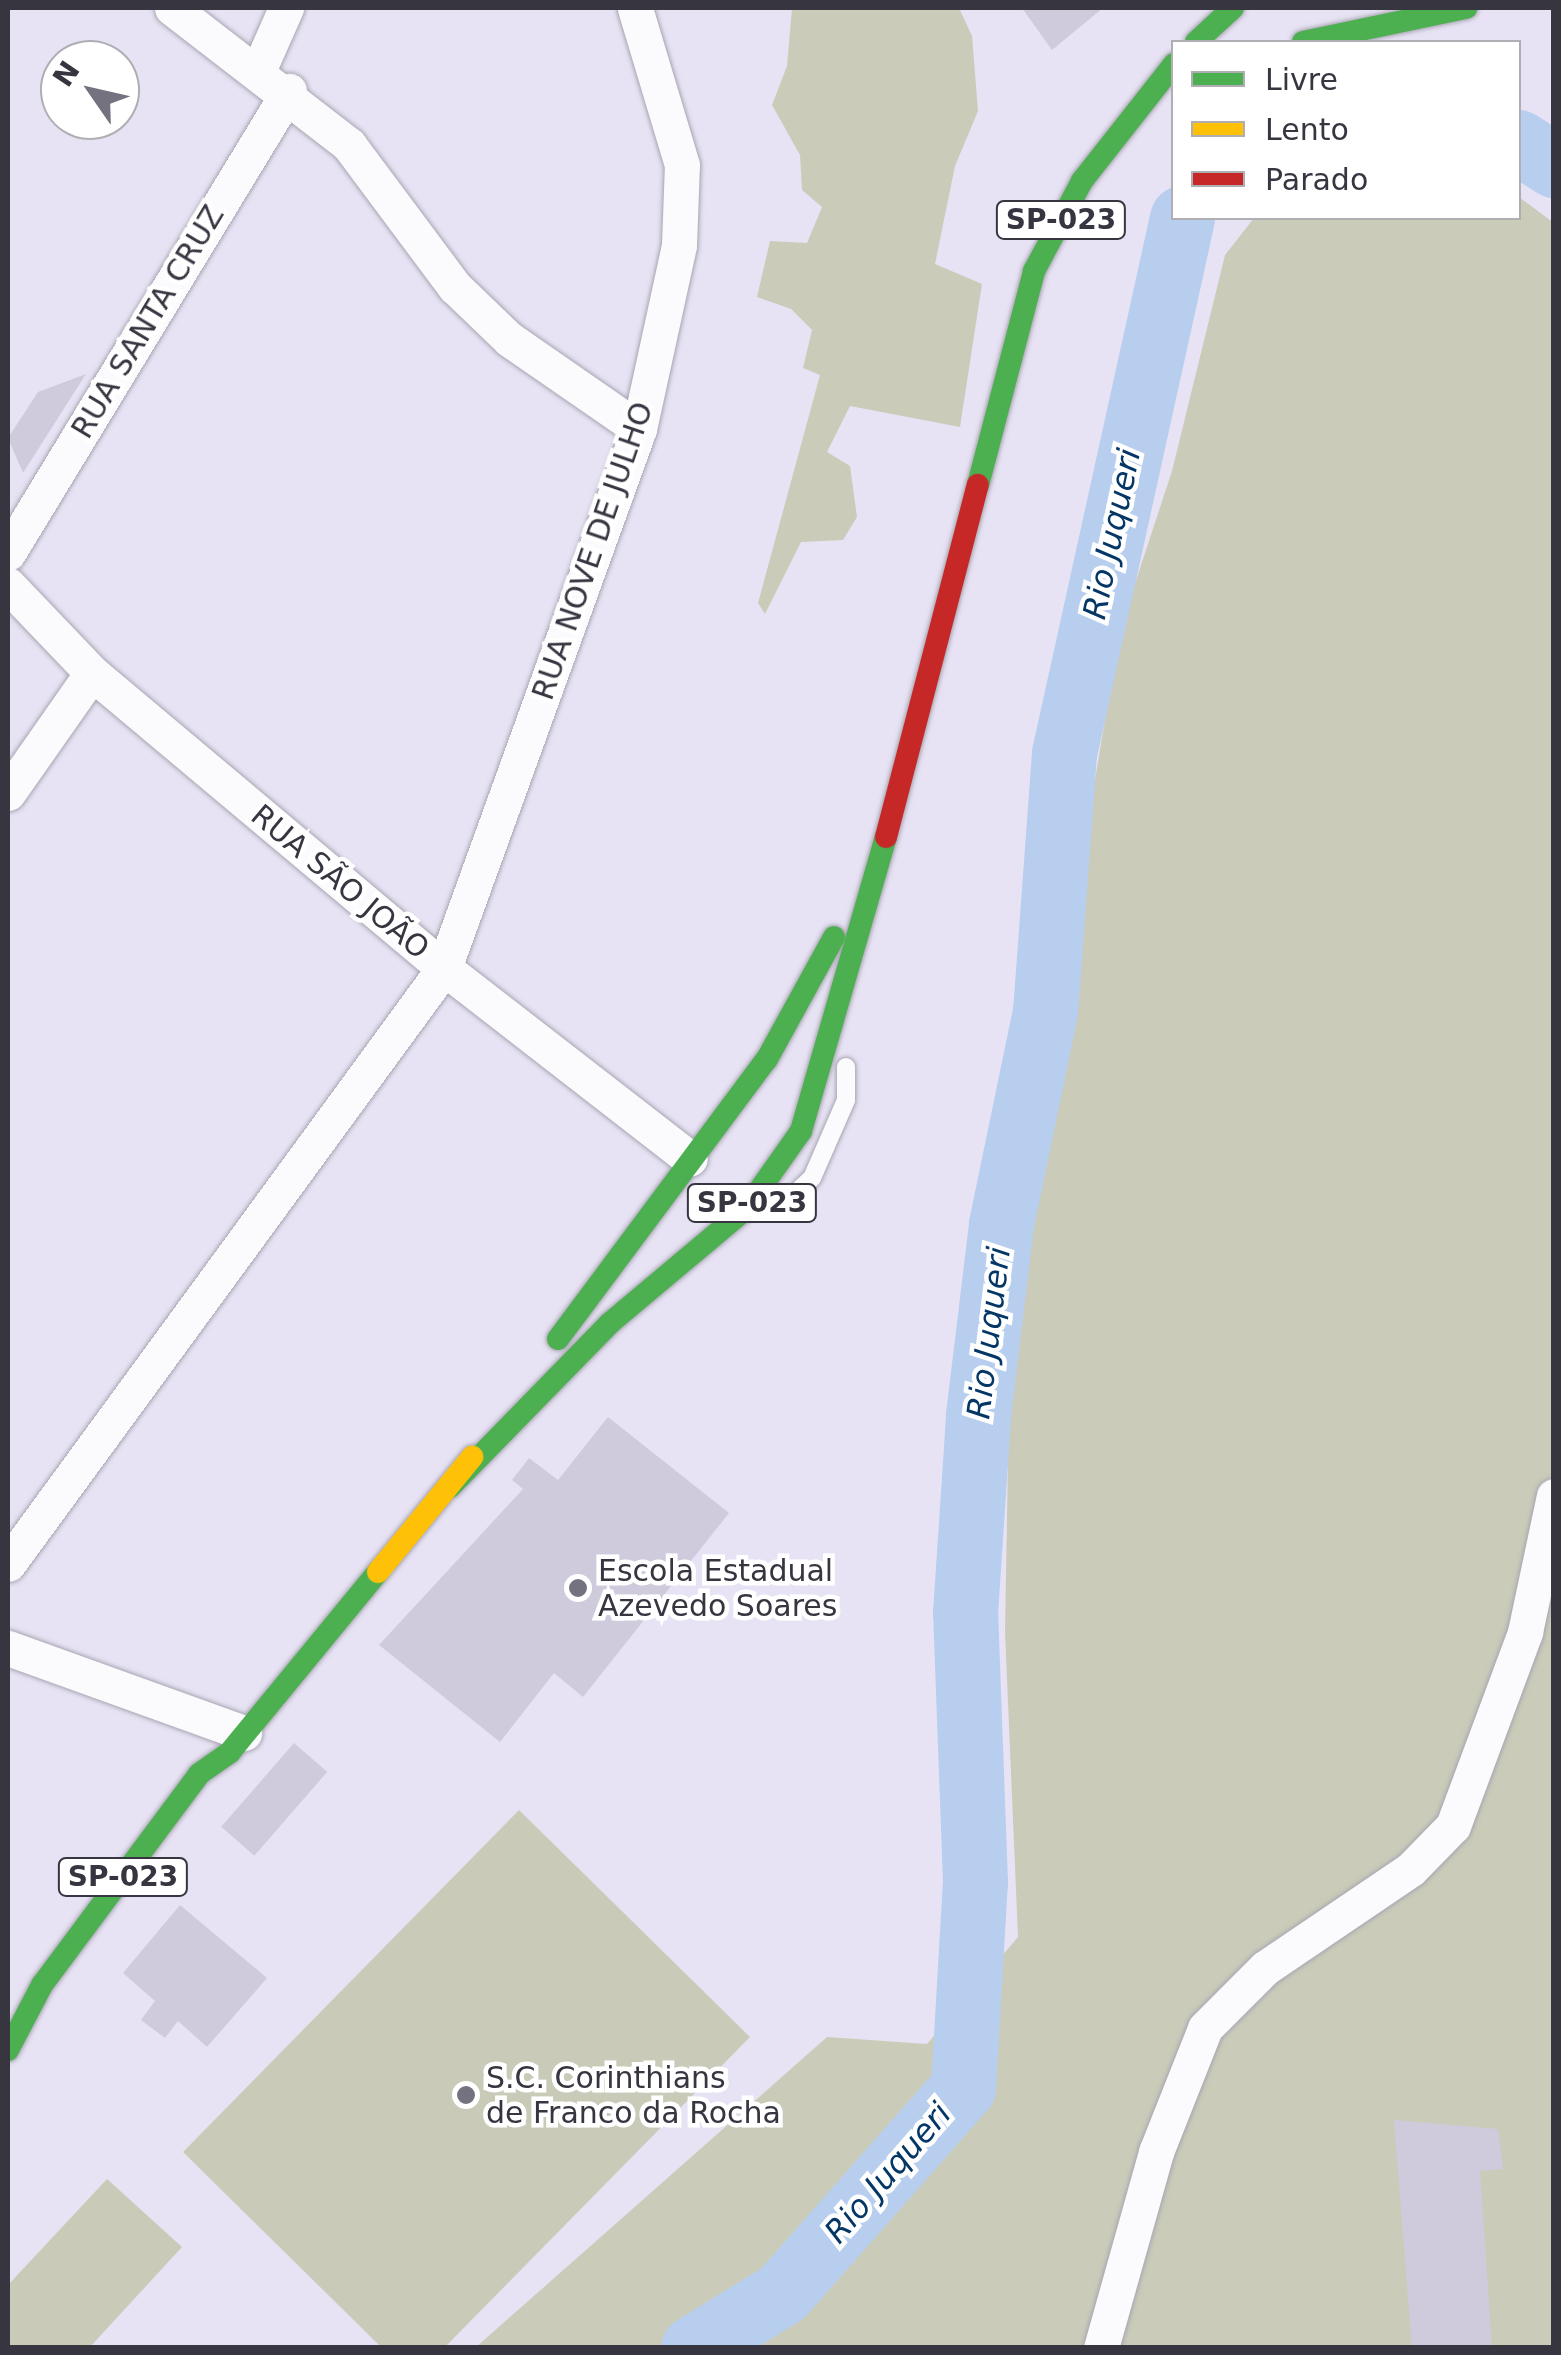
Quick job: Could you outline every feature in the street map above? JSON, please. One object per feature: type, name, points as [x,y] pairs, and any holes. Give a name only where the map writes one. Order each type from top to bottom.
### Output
[{"type":"main road","points":[[1198,40],[1233,8]]},
{"type":"main road","points":[[1313,40],[1466,8]]},
{"type":"main road","name":"SP-023","points":[[450,1487],[610,1323],[746,1209],[801,1131],[845,988],[886,815],[996,400],[1042,256],[1082,181],[1171,68]]},
{"type":"main road","name":"SP-023","points":[[996,400],[1054,299]]},
{"type":"main road","name":"SP-023","points":[[237,1742],[450,1487],[806,998],[886,815]]},
{"type":"main road","points":[[610,1323],[679,1206],[690,1159]]},
{"type":"main road","points":[[8,2050],[32,2015],[58,2002],[221,1786],[237,1742]]},
{"type":"street","points":[[172,8],[289,91],[349,146],[456,288],[509,339],[639,429]]},
{"type":"street","points":[[259,69],[286,8]]},
{"type":"street","name":"RUA NOVE DE JULHO","points":[[8,1564],[444,968],[639,429],[679,245],[682,165],[636,8]]},
{"type":"street","name":"RUA SANTA CRUZ","points":[[8,553],[289,91]]},
{"type":"street","name":"RUA SÃO JOÃO","points":[[8,585],[92,673],[444,968],[690,1159]]},
{"type":"street","points":[[8,793],[92,673]]},
{"type":"street","points":[[1101,2348],[1156,2152],[1205,2028],[1265,1968],[1411,1869],[1453,1826],[1525,1632],[1554,1496]]},
{"type":"street","points":[[8,1648],[237,1742]]},
{"type":"lane","points":[[746,1209],[784,1204],[833,1140],[846,1100],[845,988]]},
{"type":"green space","points":[[792,8],[959,8],[972,36],[978,111],[955,166],[935,264],[982,284],[960,427],[850,406],[827,452],[850,466],[857,517],[843,540],[801,542],[765,614],[758,603],[820,375],[803,368],[812,330],[791,309],[757,297],[770,241],[807,243],[822,207],[802,190],[800,155],[772,105],[787,66]]},
{"type":"green space","points":[[1521,198],[1554,223],[1553,2347],[475,2348],[827,2037],[927,2044],[1018,1937],[1005,1632],[1010,1346],[1072,1021],[1087,828],[1120,629],[1172,471],[1225,255],[1252,220],[1521,220]]},
{"type":"green space","name":"S.C. Corinthians de Franco da Rocha","points":[[519,1810],[750,2037],[445,2347],[381,2347],[183,2152]]},
{"type":"green space","points":[[107,2179],[182,2247],[90,2347],[8,2347],[8,2285]]},
{"type":"building","points":[[1022,8],[1103,8],[1052,50]]},
{"type":"building","points":[[86,374],[23,473],[8,438],[38,392]]},
{"type":"building","name":"Escola Estadual Azevedo Soares","points":[[608,1417],[729,1513],[583,1697],[554,1673],[500,1742],[379,1645],[523,1489],[512,1480],[529,1458],[558,1480]]},
{"type":"building","points":[[294,1743],[327,1772],[254,1856],[221,1827]]},
{"type":"building","points":[[180,1905],[267,1978],[207,2047],[178,2021],[165,2038],[141,2020],[155,2001],[123,1973]]},
{"type":"building","points":[[1394,2120],[1498,2129],[1503,2169],[1480,2171],[1492,2348],[1412,2348]]},
{"type":"waterway","name":"Rio Juqueri","points":[[1521,144],[1554,165]]},
{"type":"waterway","name":"Rio Juqueri","points":[[693,2348],[782,2293],[963,2088],[975,1882],[965,1613],[978,1415],[1001,1224],[1045,1012],[1064,753],[1182,220]]},
{"type":"traffic: fast","points":[[1198,40],[1233,8]]},
{"type":"traffic: fast","points":[[1313,40],[1466,8]]},
{"type":"traffic: fast","points":[[978,485],[1034,271],[1082,181],[1171,68]]},
{"type":"traffic: fast","points":[[450,1487],[610,1323],[746,1209],[801,1131],[886,837]]},
{"type":"traffic: fast","points":[[558,1339],[767,1059],[834,937]]},
{"type":"traffic: fast","points":[[8,2050],[42,1985],[199,1774],[230,1752],[378,1572]]},
{"type":"traffic: slow","points":[[378,1572],[472,1457]]},
{"type":"traffic: jam","points":[[886,837],[978,485]]},
{"type":"place","name":"Escola Estadual Azevedo Soares","points":[[578,1588]]},
{"type":"place","name":"S.C. Corinthians de Franco da Rocha","points":[[466,2095]]}]
